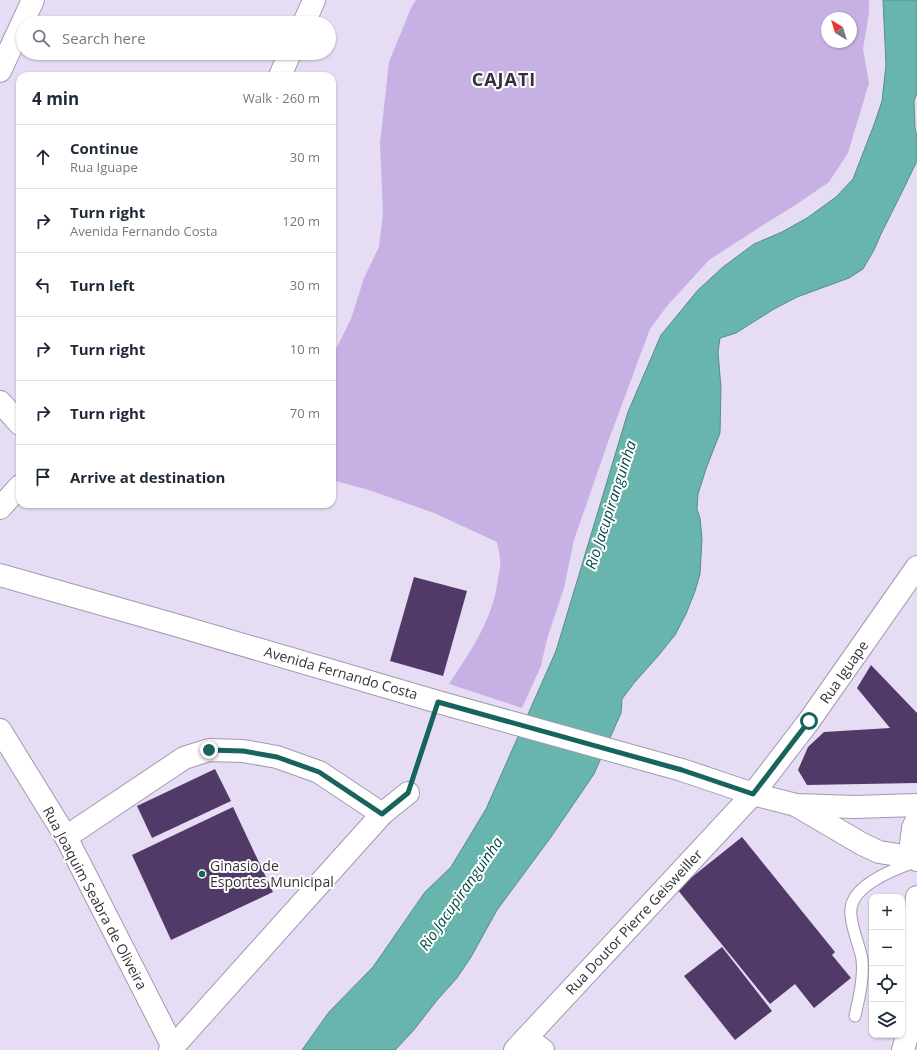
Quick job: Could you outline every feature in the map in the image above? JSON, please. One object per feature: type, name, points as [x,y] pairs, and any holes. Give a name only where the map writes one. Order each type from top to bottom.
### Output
[{"type":"street","points":[[26,16],[33,0]]},
{"type":"street","points":[[307,16],[314,0]]},
{"type":"street","points":[[0,71],[16,37]]},
{"type":"street","points":[[282,72],[287,60]]},
{"type":"street","points":[[0,402],[16,420]]},
{"type":"street","points":[[0,508],[16,490]]},
{"type":"street","name":"Rua Iguape","points":[[753,794],[809,721],[917,567]]},
{"type":"street","name":"Avenida Fernando Costa","points":[[0,575],[682,770],[753,794],[796,805],[855,807],[917,805]]},
{"type":"street","name":"Rua Joaquim Seabra de Oliveira","points":[[0,730],[66,837],[171,1049],[382,814],[408,793]]},
{"type":"street","points":[[66,837],[184,758],[209,750],[243,751],[277,757],[319,772],[382,814]]},
{"type":"street","name":"Rua Doutor Pierre Geisweiller","points":[[528,1046],[753,794]]},
{"type":"street","name":"Avenida Fernando Costa","points":[[796,805],[856,841],[879,852],[917,860]]},
{"type":"street","points":[[917,819],[912,828],[911,844],[917,860]]},
{"type":"street","points":[[903,1050],[915,1010],[915,920],[917,897]]},
{"type":"lane","points":[[855,1016],[862,983],[862,960],[852,927],[850,912],[852,902],[866,886],[878,878],[917,860]]},
{"type":"path","points":[[408,793],[441,702]]},
{"type":"shaded area","points":[[416,0],[869,0],[869,13],[863,49],[869,83],[848,153],[829,182],[709,260],[667,306],[650,329],[608,442],[574,540],[564,588],[547,639],[541,666],[522,708],[449,684],[473,647],[491,608],[500,567],[500,556],[497,542],[434,513],[369,490],[336,481],[336,349],[351,319],[364,278],[379,247],[383,214],[380,143],[389,62],[411,8]]},
{"type":"water","name":"Rio Jacupiranguinha","points":[[883,0],[917,0],[917,93],[914,101],[917,161],[874,250],[863,269],[849,278],[797,297],[774,309],[736,333],[720,338],[718,352],[721,388],[720,433],[698,494],[697,509],[700,518],[702,539],[700,574],[686,614],[675,635],[622,699],[621,713],[594,774],[551,837],[497,910],[471,957],[457,978],[438,999],[413,1031],[395,1050],[302,1050],[329,1012],[373,967],[425,892],[451,867],[486,809],[556,651],[628,412],[661,335],[698,290],[723,267],[754,244],[782,232],[807,218],[836,197],[853,179],[882,101],[886,65]]},
{"type":"building","points":[[414,577],[467,591],[443,676],[390,661]]},
{"type":"building","points":[[871,665],[917,713],[917,783],[807,785],[798,770],[808,747],[824,732],[890,728],[857,688]]},
{"type":"building","points":[[215,769],[231,801],[152,838],[137,806]]},
{"type":"building","name":"Ginasio de Esportes Municipal","points":[[233,807],[273,892],[171,940],[132,855]]},
{"type":"building","points":[[742,837],[835,952],[832,955],[851,978],[814,1008],[795,984],[770,1004],[677,889]]},
{"type":"building","points":[[722,947],[772,1011],[735,1040],[684,976]]},
{"type":"place","name":"Ginasio de Esportes Municipal","points":[[202,874]]},
{"type":"district","name":"CAJATI","points":[[504,80]]},
{"type":"route","points":[[209,750],[243,751],[277,757],[319,772],[382,814],[408,793],[438,702],[682,770],[753,794],[809,721]]}]
